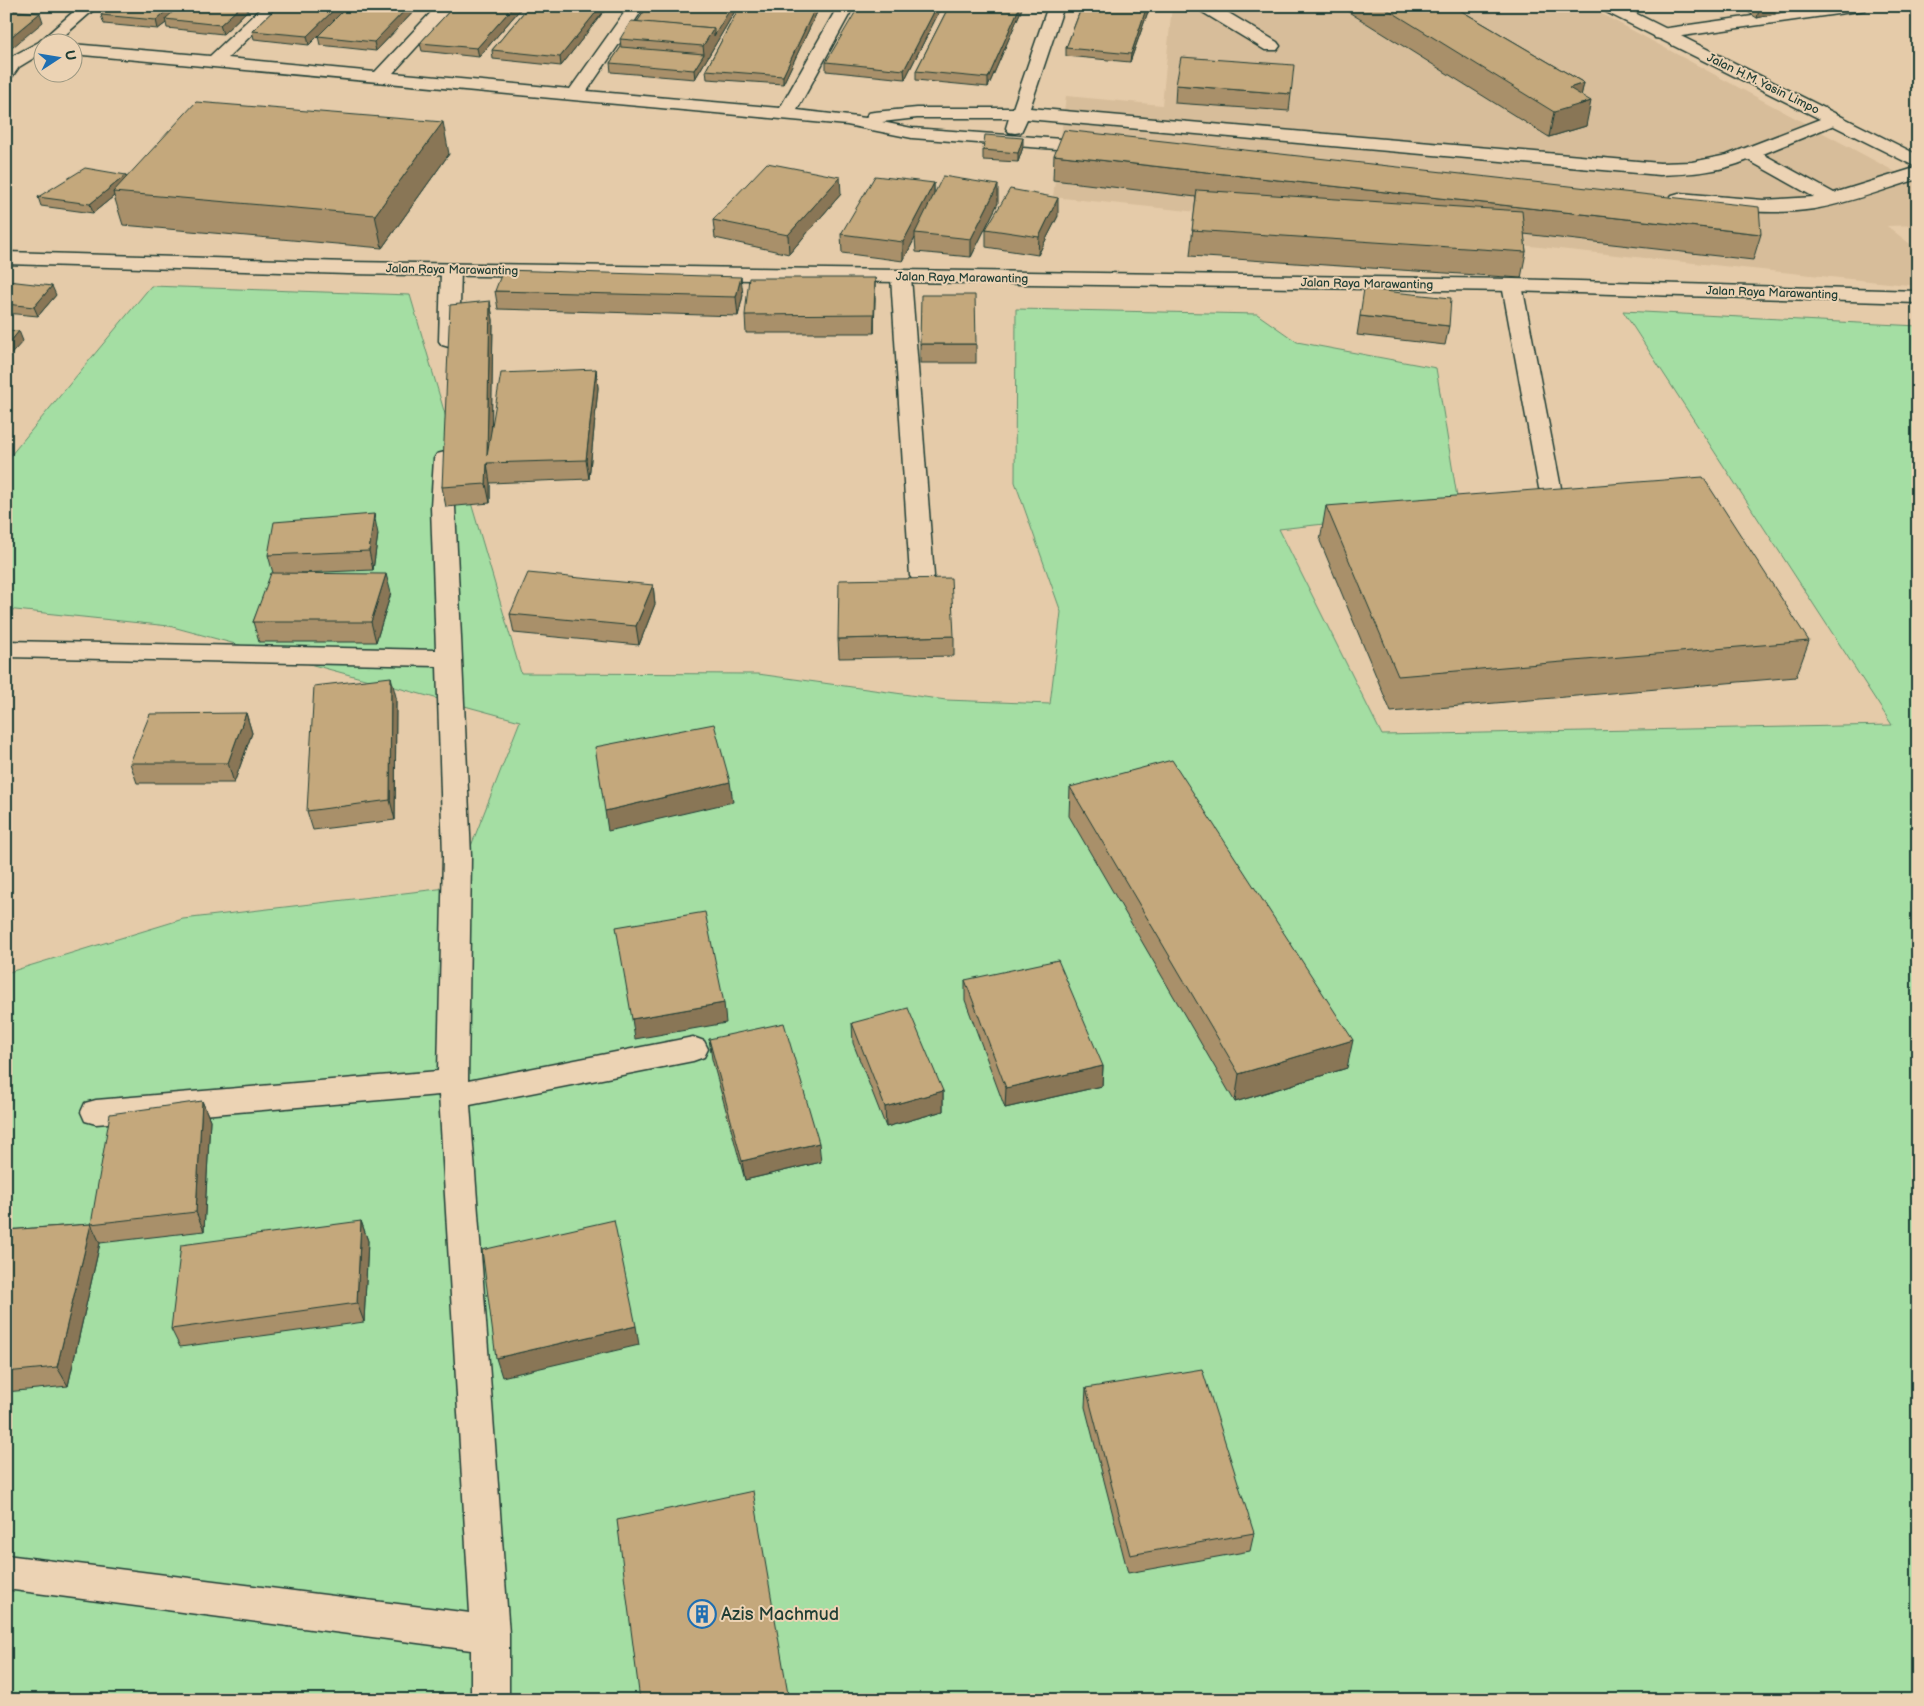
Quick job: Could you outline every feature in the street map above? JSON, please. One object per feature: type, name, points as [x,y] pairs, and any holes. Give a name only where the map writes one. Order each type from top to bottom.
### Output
[{"type":"street","points":[[59,32],[90,6]]},
{"type":"street","points":[[214,62],[273,6]]},
{"type":"street","points":[[379,78],[446,6]]},
{"type":"street","points":[[576,94],[637,6]]},
{"type":"street","points":[[785,115],[846,6]]},
{"type":"street","points":[[1010,140],[1021,113],[1056,6]]},
{"type":"street","points":[[1205,6],[1271,46]]},
{"type":"street","name":"Jalan H.M. Yasin Limpo","points":[[1608,6],[1918,162]]},
{"type":"street","points":[[1661,34],[1859,6]]},
{"type":"street","points":[[82,50],[847,120],[912,133],[1115,147]]},
{"type":"street","points":[[8,66],[32,52]]},
{"type":"street","points":[[847,120],[916,113],[1021,113],[1660,169],[1692,168],[1717,164],[1748,154],[1833,119]]},
{"type":"street","points":[[1095,146],[1103,120]]},
{"type":"street","points":[[1748,154],[1831,199]]},
{"type":"street","points":[[1658,197],[1760,206],[1787,206],[1831,199],[1918,173]]},
{"type":"street","name":"Jalan Raya Marawanting","points":[[6,258],[451,270],[1512,285],[1918,297]]},
{"type":"street","points":[[448,369],[451,270]]},
{"type":"street","points":[[901,277],[922,576]]},
{"type":"street","points":[[1512,285],[1550,488]]},
{"type":"street","points":[[446,438],[443,507],[457,856],[453,1089],[490,1634],[490,1700]]},
{"type":"street","points":[[6,649],[449,658]]},
{"type":"street","points":[[96,1112],[453,1089],[562,1076],[692,1049]]},
{"type":"street","points":[[6,1572],[490,1634]]},
{"type":"shaded area","points":[[1172,6],[1587,6],[1918,184],[1918,225],[1887,226],[1918,250],[1918,286],[1053,197],[1066,96],[1162,105]]},
{"type":"green space","points":[[151,286],[410,295],[521,673],[758,674],[946,700],[1050,704],[1061,612],[1015,482],[1016,309],[1257,314],[1297,342],[1436,368],[1459,509],[1279,529],[1382,735],[1892,725],[1623,311],[1918,326],[1918,1700],[6,1700],[6,973],[183,919],[455,887],[520,721],[169,626],[6,609],[6,461]]},
{"type":"building","points":[[112,6],[172,6],[156,20],[101,15]]},
{"type":"building","points":[[180,6],[241,6],[220,25],[165,19]]},
{"type":"building","points":[[278,6],[338,6],[307,36],[252,31]]},
{"type":"building","points":[[348,6],[409,6],[374,42],[318,36]]},
{"type":"building","points":[[454,6],[514,6],[477,48],[420,43]]},
{"type":"building","points":[[529,6],[601,6],[560,57],[492,50]]},
{"type":"building","points":[[648,6],[732,6],[714,36],[714,28],[637,22]]},
{"type":"building","points":[[740,6],[816,6],[783,76],[706,70]]},
{"type":"building","points":[[859,6],[937,6],[904,70],[826,62]]},
{"type":"building","points":[[949,6],[1020,6],[988,78],[916,71]]},
{"type":"building","points":[[1082,6],[1147,6],[1131,54],[1066,48]]},
{"type":"building","points":[[1382,6],[1453,6],[1584,83],[1569,88],[1591,101],[1554,112]]},
{"type":"building","points":[[6,10],[40,13],[6,41]]},
{"type":"building","points":[[631,21],[714,28],[703,46],[620,39]]},
{"type":"building","points":[[621,47],[704,54],[694,70],[610,63]]},
{"type":"building","points":[[1181,57],[1294,65],[1291,94],[1176,85]]},
{"type":"building","points":[[196,102],[443,122],[375,215],[113,192]]},
{"type":"building","points":[[1064,130],[1759,207],[1761,234],[1054,155]]},
{"type":"building","points":[[985,135],[1023,138],[1018,153],[983,150]]},
{"type":"building","points":[[767,163],[840,177],[788,235],[713,220]]},
{"type":"building","points":[[85,168],[126,175],[90,204],[38,197]]},
{"type":"building","points":[[875,176],[934,183],[903,242],[841,234]]},
{"type":"building","points":[[943,176],[998,185],[971,239],[915,233]]},
{"type":"building","points":[[1010,189],[1058,198],[1039,237],[986,229]]},
{"type":"building","points":[[1197,190],[1522,211],[1526,252],[1192,230]]},
{"type":"building","points":[[503,270],[741,277],[736,297],[495,291]]},
{"type":"building","points":[[749,278],[875,278],[874,314],[745,315]]},
{"type":"building","points":[[8,281],[52,286],[34,307],[6,304],[6,283]]},
{"type":"building","points":[[1364,289],[1451,298],[1449,326],[1360,316]]},
{"type":"building","points":[[921,295],[975,295],[976,344],[920,344]]},
{"type":"building","points":[[490,301],[487,455],[501,373],[596,369],[586,460],[487,463],[486,484],[442,487],[450,305]]},
{"type":"building","points":[[6,330],[19,331],[6,347]]},
{"type":"building","points":[[1703,477],[1809,641],[1398,676],[1326,506]]},
{"type":"building","points":[[374,514],[369,551],[268,555],[274,522]]},
{"type":"building","points":[[271,573],[386,574],[371,622],[253,622]]},
{"type":"building","points":[[528,573],[653,585],[636,626],[510,614]]},
{"type":"building","points":[[951,578],[954,636],[838,639],[839,580]]},
{"type":"building","points":[[391,677],[390,800],[307,811],[314,686]]},
{"type":"building","points":[[246,713],[228,763],[130,763],[150,714]]},
{"type":"building","points":[[714,724],[730,782],[605,811],[595,747]]},
{"type":"building","points":[[1172,760],[1353,1040],[1239,1074],[1070,787]]},
{"type":"building","points":[[705,912],[724,1003],[632,1019],[616,927]]},
{"type":"building","points":[[1058,960],[1103,1066],[1006,1088],[965,980]]},
{"type":"building","points":[[908,1008],[943,1091],[885,1107],[852,1023]]},
{"type":"building","points":[[784,1023],[819,1143],[742,1161],[709,1039]]},
{"type":"building","points":[[202,1101],[196,1212],[91,1224],[110,1114]]},
{"type":"building","points":[[614,1220],[636,1326],[496,1358],[482,1250]]},
{"type":"building","points":[[361,1221],[357,1303],[171,1329],[181,1245]]},
{"type":"building","points":[[91,1224],[57,1367],[6,1372],[6,1230]]},
{"type":"building","points":[[1202,1369],[1254,1533],[1130,1555],[1086,1388]]},
{"type":"building","name":"Azis Machmud","points":[[753,1491],[789,1700],[640,1700],[617,1520]]},
{"type":"place","name":"Azis Machmud","points":[[702,1614]]}]
